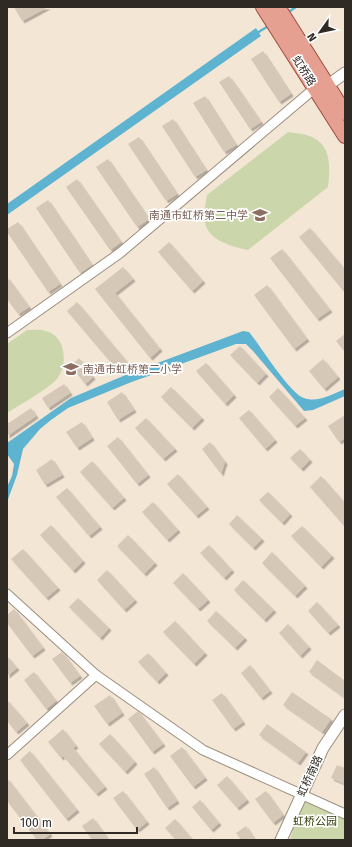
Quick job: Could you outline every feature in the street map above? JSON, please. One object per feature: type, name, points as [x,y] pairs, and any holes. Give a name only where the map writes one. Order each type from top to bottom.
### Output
[{"type":"main road","name":"虹桥路","points":[[276,15],[321,87],[345,136]]},
{"type":"main road","name":"虹桥路","points":[[321,87],[345,113]]},
{"type":"street","points":[[7,333],[120,253],[321,87],[345,73]]},
{"type":"street","points":[[7,594],[96,675],[203,750],[345,814]]},
{"type":"street","points":[[7,755],[96,675]]},
{"type":"street","name":"虹桥南路","points":[[281,840],[323,748],[345,715]]},
{"type":"green space","points":[[288,132],[312,137],[319,141],[323,146],[329,165],[328,187],[248,250],[220,241],[205,225],[204,214],[207,195]]},
{"type":"green space","points":[[27,330],[46,331],[53,334],[58,339],[63,352],[63,367],[56,380],[39,393],[7,413],[7,344]]},
{"type":"green space","name":"虹桥公园","points":[[302,797],[345,811],[345,840],[290,840]]},
{"type":"water","points":[[256,28],[261,36],[7,215],[7,204]]},
{"type":"water","points":[[243,331],[249,332],[283,379],[298,395],[309,399],[320,399],[345,389],[345,396],[313,410],[304,411],[246,344],[236,344],[129,383],[68,408],[40,429],[23,449],[17,475],[7,502],[7,487],[12,476],[14,464],[7,454],[7,443],[71,398],[128,374]]},
{"type":"building","points":[[14,7],[48,7],[22,21]]},
{"type":"building","points":[[263,51],[291,94],[279,102],[251,59]]},
{"type":"building","points":[[229,76],[261,122],[250,129],[219,82]]},
{"type":"building","points":[[205,96],[236,145],[224,152],[193,103]]},
{"type":"building","points":[[173,119],[206,170],[195,177],[162,126]]},
{"type":"building","points":[[139,137],[177,194],[166,201],[128,144]]},
{"type":"building","points":[[108,159],[149,219],[137,227],[96,167]]},
{"type":"building","points":[[77,179],[121,242],[110,250],[66,187]]},
{"type":"building","points":[[48,200],[92,265],[80,273],[36,208]]},
{"type":"building","points":[[18,222],[60,284],[48,292],[7,232],[7,229]]},
{"type":"building","points":[[310,228],[345,270],[345,293],[299,237]]},
{"type":"building","points":[[169,242],[203,281],[192,291],[158,252]]},
{"type":"building","points":[[282,249],[330,310],[317,319],[270,258]]},
{"type":"building","points":[[123,267],[133,279],[115,293],[160,349],[150,358],[95,289]]},
{"type":"building","points":[[7,277],[29,307],[18,314],[7,299]]},
{"type":"building","points":[[267,285],[307,339],[294,349],[254,295]]},
{"type":"building","points":[[77,302],[128,363],[118,371],[67,311]]},
{"type":"building","points":[[345,334],[345,352],[336,341]]},
{"type":"building","points":[[240,346],[266,374],[257,383],[230,355]]},
{"type":"building","points":[[79,358],[93,377],[85,384],[71,366]]},
{"type":"building","points":[[323,359],[338,377],[324,389],[309,371]]},
{"type":"building","points":[[206,363],[234,395],[225,404],[196,371]]},
{"type":"building","points":[[64,384],[70,393],[48,408],[42,398]]},
{"type":"building","points":[[171,387],[202,418],[192,428],[161,397]]},
{"type":"building","points":[[278,388],[305,418],[295,426],[269,397]]},
{"type":"building","points":[[122,392],[134,410],[118,420],[107,402]]},
{"type":"building","points":[[31,408],[36,416],[7,436],[7,424]]},
{"type":"building","points":[[249,410],[275,440],[265,449],[239,418]]},
{"type":"building","points":[[345,415],[345,438],[339,442],[328,426]]},
{"type":"building","points":[[146,418],[175,449],[163,459],[135,428]]},
{"type":"building","points":[[82,422],[92,438],[77,448],[66,432]]},
{"type":"building","points":[[118,437],[148,475],[137,484],[107,446]]},
{"type":"building","points":[[210,442],[225,462],[221,474],[202,449]]},
{"type":"building","points":[[300,449],[310,460],[301,469],[290,458]]},
{"type":"building","points":[[52,459],[62,475],[45,485],[36,470]]},
{"type":"building","points":[[92,461],[124,498],[112,508],[80,472]]},
{"type":"building","points":[[178,474],[207,507],[196,516],[167,484]]},
{"type":"building","points":[[321,476],[345,503],[345,527],[310,487]]},
{"type":"building","points":[[67,488],[100,527],[89,536],[56,497]]},
{"type":"building","points":[[268,492],[290,514],[282,523],[259,500]]},
{"type":"building","points":[[153,502],[178,530],[167,540],[142,512]]},
{"type":"building","points":[[237,515],[262,539],[253,548],[229,524]]},
{"type":"building","points":[[51,525],[83,561],[73,571],[40,535]]},
{"type":"building","points":[[302,526],[332,556],[321,567],[291,536]]},
{"type":"building","points":[[128,535],[155,563],[144,574],[117,546]]},
{"type":"building","points":[[209,545],[232,570],[224,578],[200,553]]},
{"type":"building","points":[[23,549],[58,588],[46,598],[11,559]]},
{"type":"building","points":[[272,552],[305,586],[295,596],[262,563]]},
{"type":"building","points":[[107,570],[135,600],[124,610],[97,580]]},
{"type":"building","points":[[183,573],[208,600],[198,609],[173,583]]},
{"type":"building","points":[[243,580],[274,610],[264,620],[234,590]]},
{"type":"building","points":[[78,598],[109,628],[100,638],[69,607]]},
{"type":"building","points":[[317,602],[338,625],[328,633],[308,611]]},
{"type":"building","points":[[14,609],[43,648],[32,656],[7,623],[7,615]]},
{"type":"building","points":[[216,611],[245,638],[235,648],[207,621]]},
{"type":"building","points":[[175,621],[205,653],[194,664],[163,632]]},
{"type":"building","points":[[288,624],[309,647],[300,656],[279,633]]},
{"type":"building","points":[[62,652],[80,676],[70,683],[52,659]]},
{"type":"building","points":[[148,653],[166,673],[157,682],[138,662]]},
{"type":"building","points":[[7,656],[17,668],[7,676]]},
{"type":"building","points":[[317,660],[345,681],[345,698],[309,672]]},
{"type":"building","points":[[250,665],[270,691],[261,698],[241,673]]},
{"type":"building","points":[[34,672],[56,701],[46,709],[24,680]]},
{"type":"building","points":[[292,692],[331,719],[322,732],[283,705]]},
{"type":"building","points":[[222,693],[243,722],[233,729],[212,700]]},
{"type":"building","points":[[110,695],[122,713],[107,724],[94,706]]},
{"type":"building","points":[[7,700],[27,723],[16,732],[7,721]]},
{"type":"building","points":[[138,711],[163,744],[152,752],[128,719]]},
{"type":"building","points":[[267,724],[306,752],[298,763],[259,735]]},
{"type":"building","points":[[63,729],[76,746],[73,748],[105,787],[96,794],[63,756],[61,758],[48,742]]},
{"type":"building","points":[[110,734],[135,762],[125,772],[99,744]]},
{"type":"building","points":[[182,747],[205,778],[193,787],[170,756]]},
{"type":"building","points":[[30,751],[77,810],[66,819],[20,760]]},
{"type":"building","points":[[337,765],[345,768],[345,784],[331,778]]},
{"type":"building","points":[[154,767],[177,801],[167,808],[144,774]]},
{"type":"building","points":[[227,776],[247,800],[237,808],[217,785]]},
{"type":"building","points":[[7,778],[50,834],[42,840],[37,840],[7,801]]},
{"type":"building","points":[[123,791],[147,822],[137,830],[113,798]]},
{"type":"building","points":[[266,791],[283,815],[273,823],[255,799]]},
{"type":"building","points":[[200,800],[219,823],[211,830],[192,807]]},
{"type":"building","points":[[93,818],[109,840],[92,840],[82,826]]},
{"type":"building","points":[[175,819],[193,840],[176,840],[165,828]]},
{"type":"building","points":[[246,826],[255,840],[241,840],[236,833]]},
{"type":"waterway","points":[[287,13],[296,7]]},
{"type":"waterway","points":[[257,33],[270,25]]},
{"type":"place","name":"南通市虹桥第二中学","points":[[260,215]]},
{"type":"place","name":"南通市虹桥第二小学","points":[[71,369]]}]
